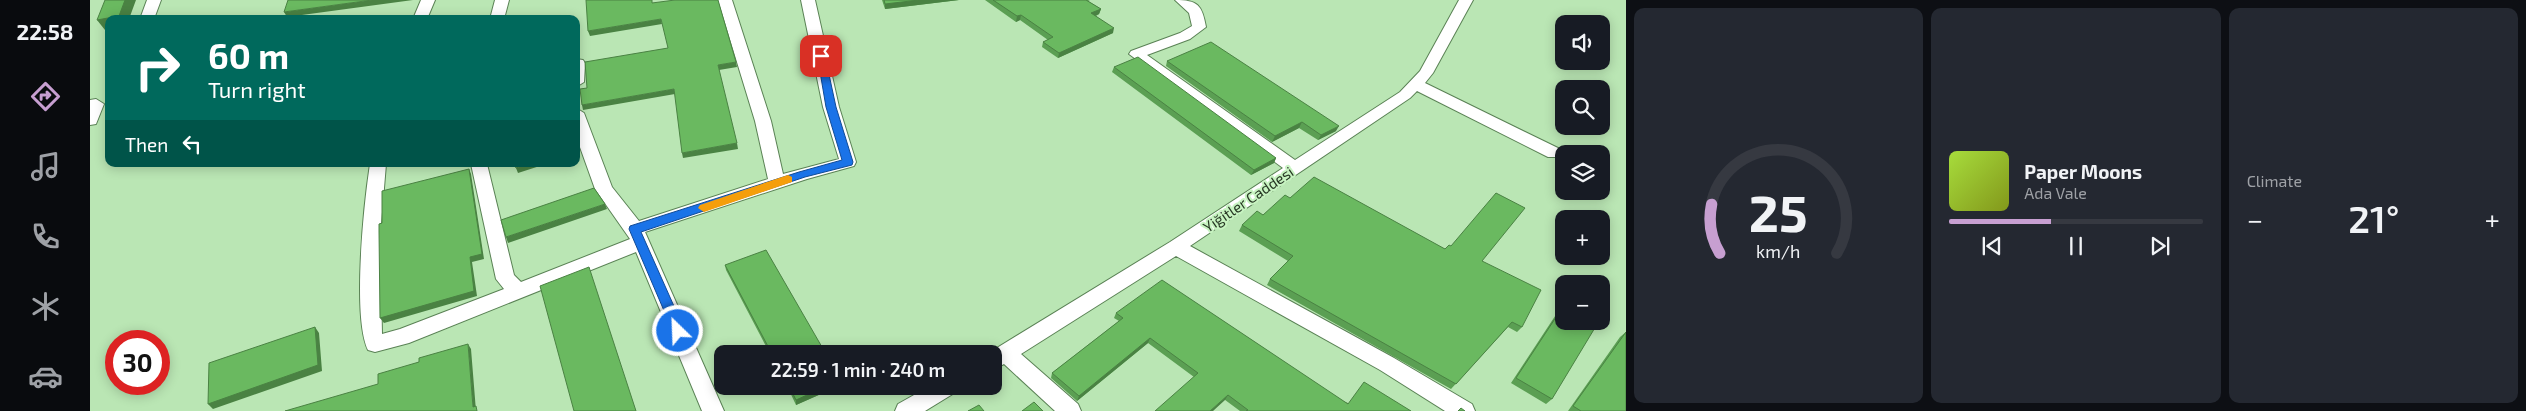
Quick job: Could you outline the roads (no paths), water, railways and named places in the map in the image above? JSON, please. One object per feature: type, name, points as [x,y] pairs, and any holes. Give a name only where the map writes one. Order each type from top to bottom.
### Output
[{"type":"street","points":[[148,15],[154,0]]},
{"type":"street","points":[[422,15],[428,0]]},
{"type":"street","points":[[498,15],[502,0]]},
{"type":"street","points":[[725,0],[763,121],[776,183]]},
{"type":"street","points":[[378,167],[371,236],[371,332],[375,344],[402,337],[519,291],[637,236],[776,183],[848,162],[831,107],[808,0]]},
{"type":"street","points":[[1182,0],[1196,11],[1199,27],[1185,36],[1136,54],[1294,168]]},
{"type":"street","name":"Yiğitler Caddesi","points":[[1002,355],[1176,248],[1405,95],[1426,73],[1466,0]]},
{"type":"street","points":[[1415,84],[1554,153]]},
{"type":"street","points":[[90,105],[96,104],[90,120]]},
{"type":"street","points":[[580,124],[604,189],[637,236],[713,411]]},
{"type":"street","points":[[480,167],[505,279],[519,291]]},
{"type":"street","points":[[1176,248],[1387,364],[1464,411]]},
{"type":"street","points":[[1002,359],[1070,411]]},
{"type":"street","points":[[906,411],[934,395]]}]
